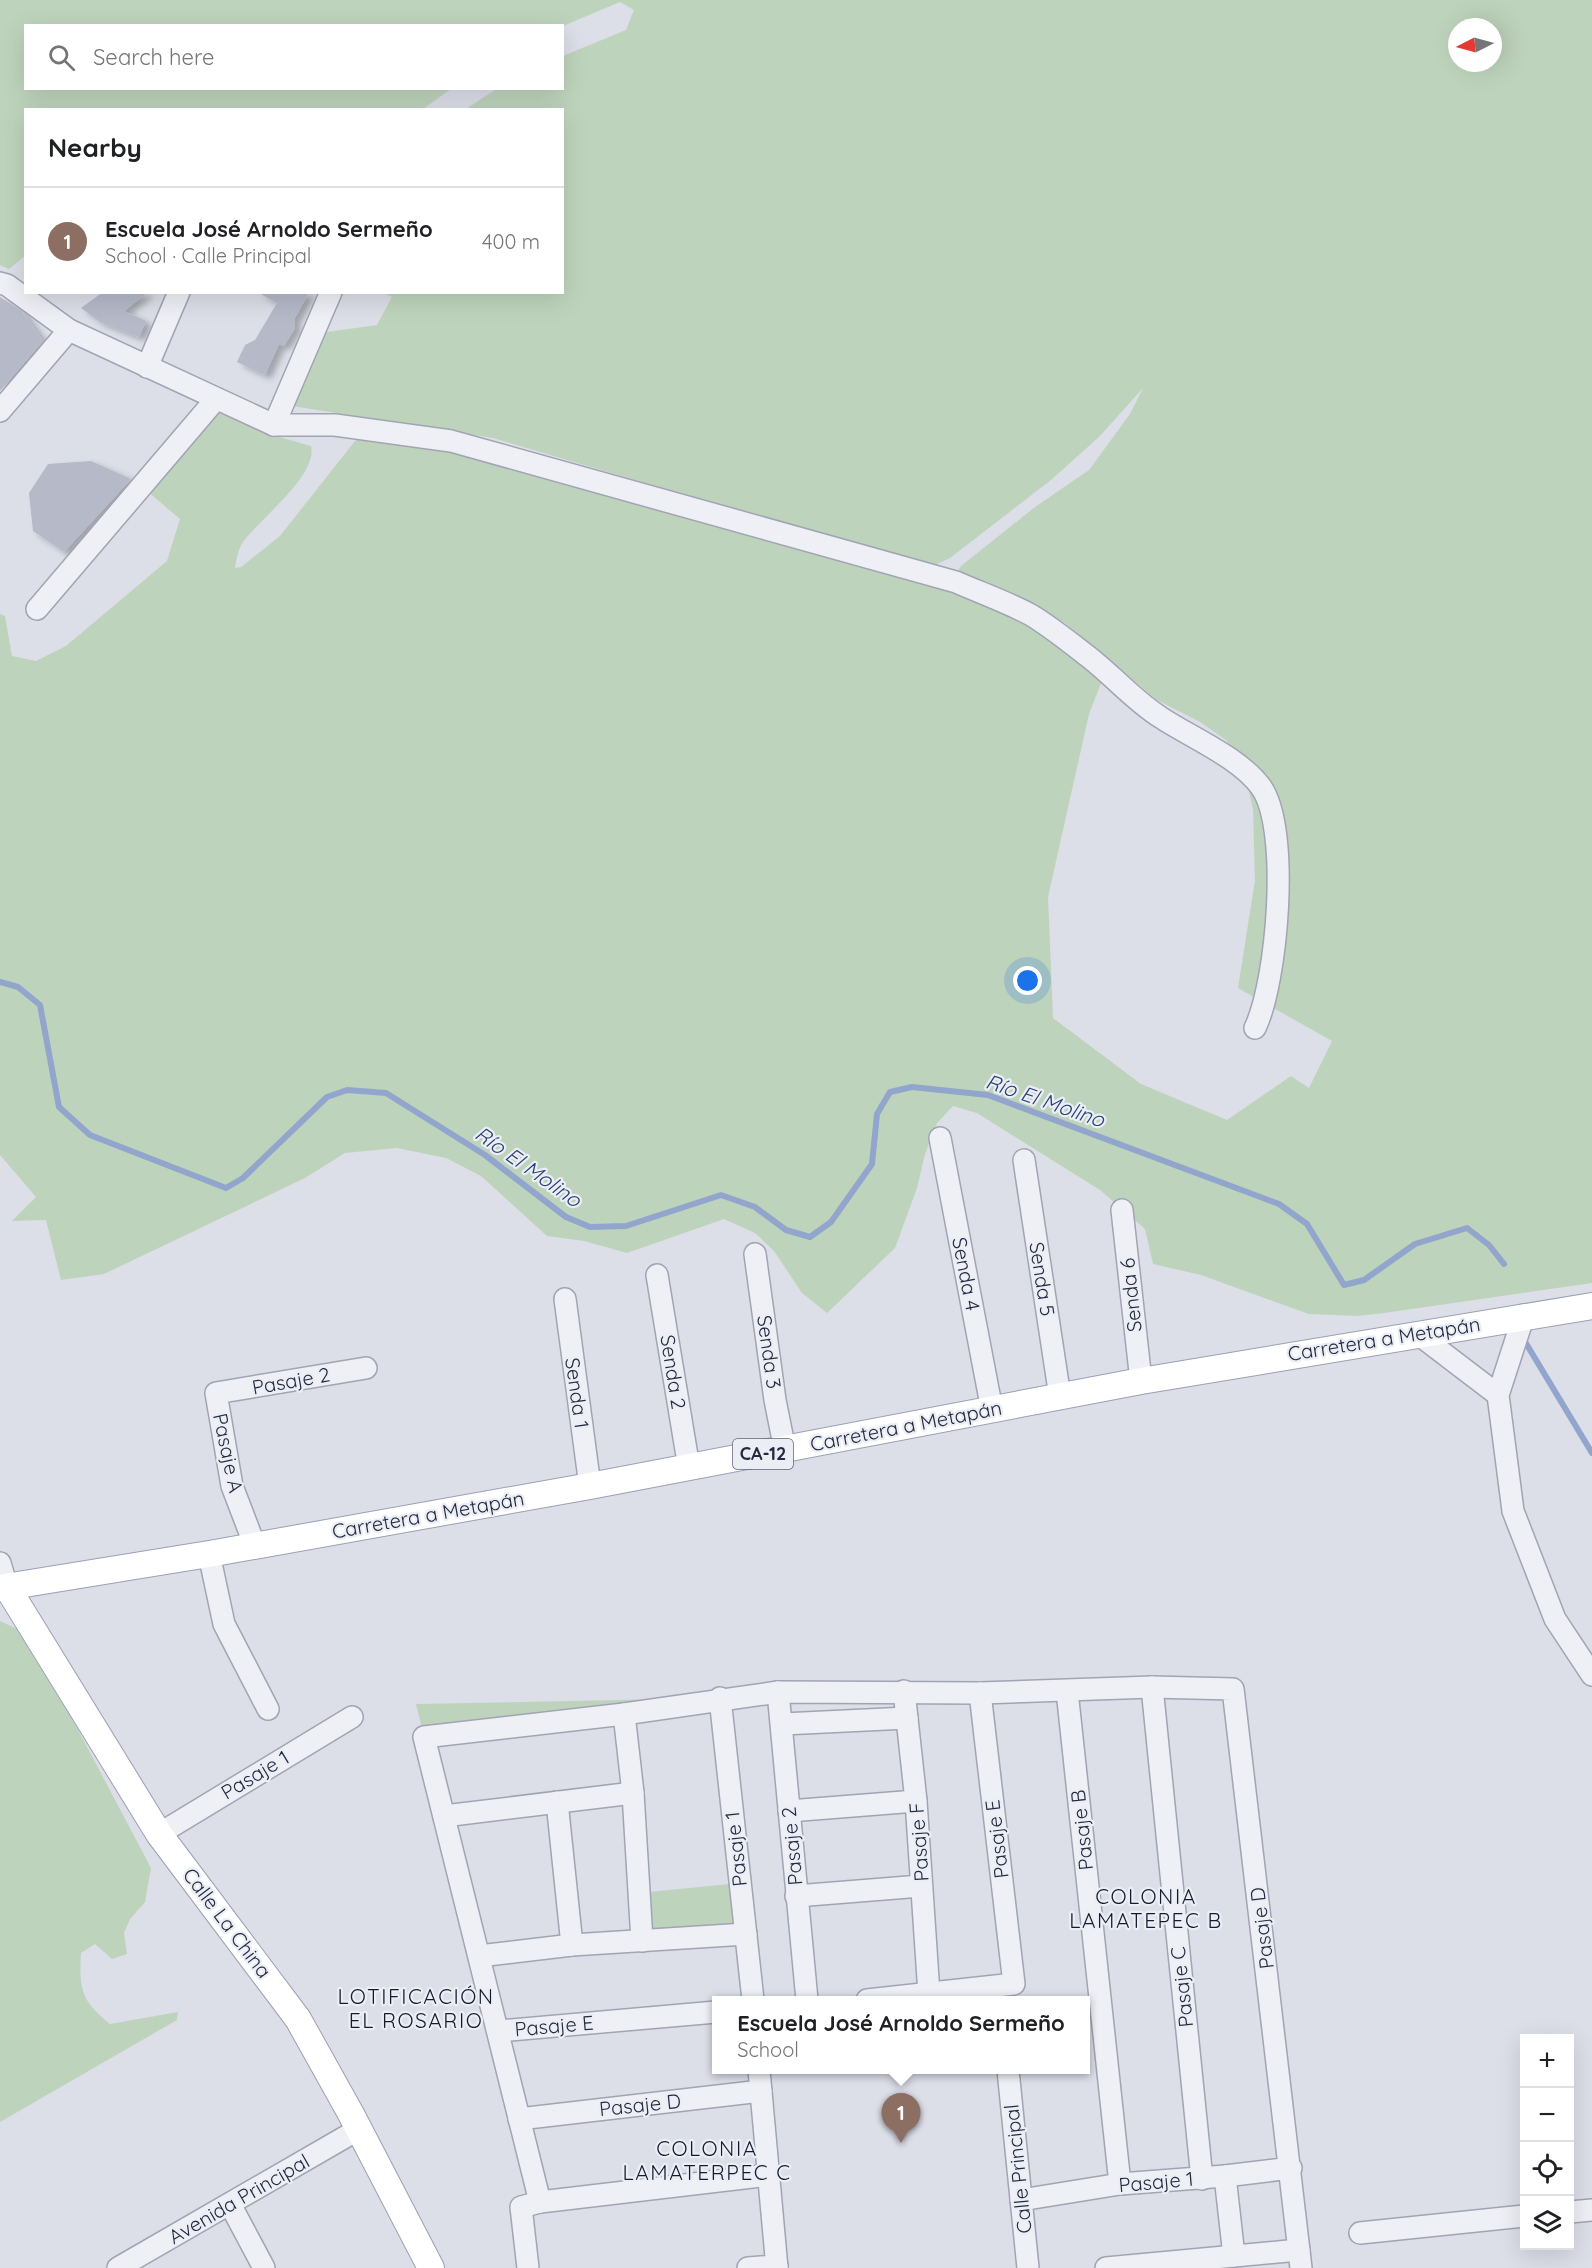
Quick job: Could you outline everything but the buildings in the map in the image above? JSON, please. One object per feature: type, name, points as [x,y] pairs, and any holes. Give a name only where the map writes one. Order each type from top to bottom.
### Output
[{"type":"main road","name":"Carretera a Metapán","points":[[4,1588],[590,1486],[1141,1380],[1524,1315],[1592,1306]]},
{"type":"main road","name":"Calle La China","points":[[4,1588],[159,1834],[297,2019],[359,2129],[431,2268]]},
{"type":"street","points":[[0,283],[8,285],[69,330],[274,425],[335,425],[451,441],[956,582],[1032,616],[1089,657],[1158,716],[1208,746],[1260,786],[1270,805],[1274,823],[1278,900],[1267,997],[1255,1028]]},
{"type":"street","points":[[147,367],[178,294]]},
{"type":"street","points":[[274,425],[330,294]]},
{"type":"street","points":[[0,411],[69,330]]},
{"type":"street","points":[[37,609],[216,399]]},
{"type":"street","name":"Senda 4","points":[[940,1138],[992,1410]]},
{"type":"street","name":"Senda 5","points":[[1024,1160],[1060,1397]]},
{"type":"street","name":"Senda 6","points":[[1122,1210],[1141,1380]]},
{"type":"street","name":"Senda 3","points":[[755,1254],[775,1400],[785,1450]]},
{"type":"street","name":"Senda 2","points":[[657,1275],[688,1468]]},
{"type":"street","name":"Senda 1","points":[[565,1299],[590,1486]]},
{"type":"street","points":[[1524,1315],[1498,1395],[1513,1511],[1555,1619],[1592,1675]]},
{"type":"street","points":[[1418,1334],[1498,1395]]},
{"type":"street","name":"Pasaje 2","points":[[216,1393],[366,1368]]},
{"type":"street","name":"Pasaje A","points":[[216,1393],[232,1486],[255,1546]]},
{"type":"street","points":[[209,1554],[224,1624],[268,1709]]},
{"type":"street","points":[[0,1563],[4,1588]]},
{"type":"street","points":[[540,2202],[424,1737],[624,1714],[720,1698],[778,1692],[980,1693],[1152,1687]]},
{"type":"street","name":"Pasaje D","points":[[1152,1687],[1233,1689],[1300,2259]]},
{"type":"street","name":"Pasaje C","points":[[1152,1687],[1202,2179]]},
{"type":"street","name":"Pasaje F","points":[[904,1691],[916,1801],[929,1994]]},
{"type":"street","name":"Pasaje B","points":[[1067,1691],[1120,2184]]},
{"type":"street","name":"Pasaje 2","points":[[778,1692],[783,1724],[796,1896],[806,1996]]},
{"type":"street","name":"Pasaje E","points":[[980,1693],[1005,1990]]},
{"type":"street","name":"Pasaje 1","points":[[720,1698],[752,1996]]},
{"type":"street","points":[[624,1714],[633,1793],[642,1941]]},
{"type":"street","name":"Pasaje 1","points":[[159,1834],[352,1717]]},
{"type":"street","points":[[783,1724],[907,1718]]},
{"type":"street","points":[[444,1816],[633,1793]]},
{"type":"street","points":[[789,1811],[916,1801]]},
{"type":"street","points":[[557,1802],[572,1945]]},
{"type":"street","points":[[796,1896],[921,1886]]},
{"type":"street","points":[[479,1956],[572,1945],[746,1935]]},
{"type":"street","points":[[911,1996],[1005,1990]]},
{"type":"street","name":"Pasaje E","points":[[499,2031],[712,2012]]},
{"type":"street","points":[[748,2268],[777,2267],[759,2074]]},
{"type":"street","name":"Calle Principal","points":[[1008,2074],[1028,2268]]},
{"type":"street","name":"Pasaje D","points":[[519,2119],[761,2091]]},
{"type":"street","name":"Avenida Principal","points":[[118,2268],[359,2129]]},
{"type":"street","name":"Pasaje 1","points":[[1021,2200],[1120,2184],[1202,2179],[1291,2168]]},
{"type":"street","points":[[528,2268],[521,2207],[540,2202],[769,2175]]},
{"type":"street","points":[[1225,2176],[1234,2256]]},
{"type":"street","points":[[230,2204],[264,2268]]},
{"type":"street","points":[[1574,2212],[1592,2210]]},
{"type":"street","points":[[1360,2233],[1520,2216]]},
{"type":"street","points":[[1106,2268],[1210,2263],[1234,2256],[1300,2259]]},
{"type":"green space","points":[[0,0],[1592,0],[1592,1283],[1357,1316],[1309,1314],[1201,1275],[1153,1264],[1145,1229],[1100,1190],[977,1113],[953,1106],[937,1123],[895,1248],[827,1313],[802,1293],[774,1251],[755,1233],[724,1219],[627,1253],[584,1241],[547,1236],[481,1176],[446,1158],[397,1148],[345,1153],[305,1178],[104,1274],[61,1280],[46,1220],[12,1221],[36,1197],[0,1155],[0,614],[5,616],[12,656],[36,661],[66,646],[167,561],[180,519],[147,491],[217,412],[269,434],[311,446],[311,458],[305,471],[296,485],[241,545],[235,568],[241,567],[280,536],[355,441],[371,436],[476,453],[953,584],[1050,637],[1103,678],[1089,714],[1048,897],[1053,1018],[1141,1084],[1227,1120],[1291,1076],[1309,1088],[1332,1041],[1238,988],[1255,880],[1253,810],[1243,763],[1226,740],[1200,722],[1157,700],[1065,623],[1007,591],[957,573],[961,566],[1035,507],[1089,470],[1130,414],[1143,388],[1099,437],[1051,480],[950,558],[935,565],[916,563],[493,438],[292,406],[320,333],[377,325],[392,297],[386,294],[564,294],[564,108],[468,108],[494,90],[564,90],[564,56],[626,30],[634,10],[620,2],[564,26],[24,24],[24,90],[450,90],[424,108],[24,108],[24,257],[9,269],[0,265]]},
{"type":"green space","points":[[0,1621],[17,1629],[76,1726],[151,1868],[145,1902],[130,1919],[124,1933],[127,1954],[112,1959],[95,1944],[81,1953],[84,1993],[93,2008],[110,2024],[178,2012],[177,2020],[0,2122]]},
{"type":"green space","points":[[720,1698],[424,1737],[416,1704]]},
{"type":"green space","points":[[740,1883],[746,1934],[642,1941],[639,1893]]},
{"type":"waterway","name":"Río El Molino","points":[[0,982],[18,987],[40,1005],[59,1107],[90,1135],[226,1188],[243,1178],[327,1097],[347,1090],[386,1093],[485,1155],[566,1217],[590,1227],[626,1226],[721,1195],[755,1207],[786,1230],[810,1237],[831,1222],[872,1164],[877,1114],[890,1092],[912,1087],[988,1095],[1279,1204],[1307,1224],[1344,1285],[1364,1280],[1415,1244],[1467,1228],[1489,1245],[1504,1264]]},
{"type":"waterway","name":"Río El Molino","points":[[1524,1340],[1592,1453]]},
{"type":"place","name":"Escuela José Arnoldo Sermeño","points":[[901,2143]]},
{"type":"district","name":"COLONIA LAMATEPEC B","points":[[1146,1909]]},
{"type":"district","name":"LOTIFICACIÓN EL ROSARIO","points":[[416,2009]]},
{"type":"district","name":"COLONIA LAMATERPEC C","points":[[707,2161]]}]
